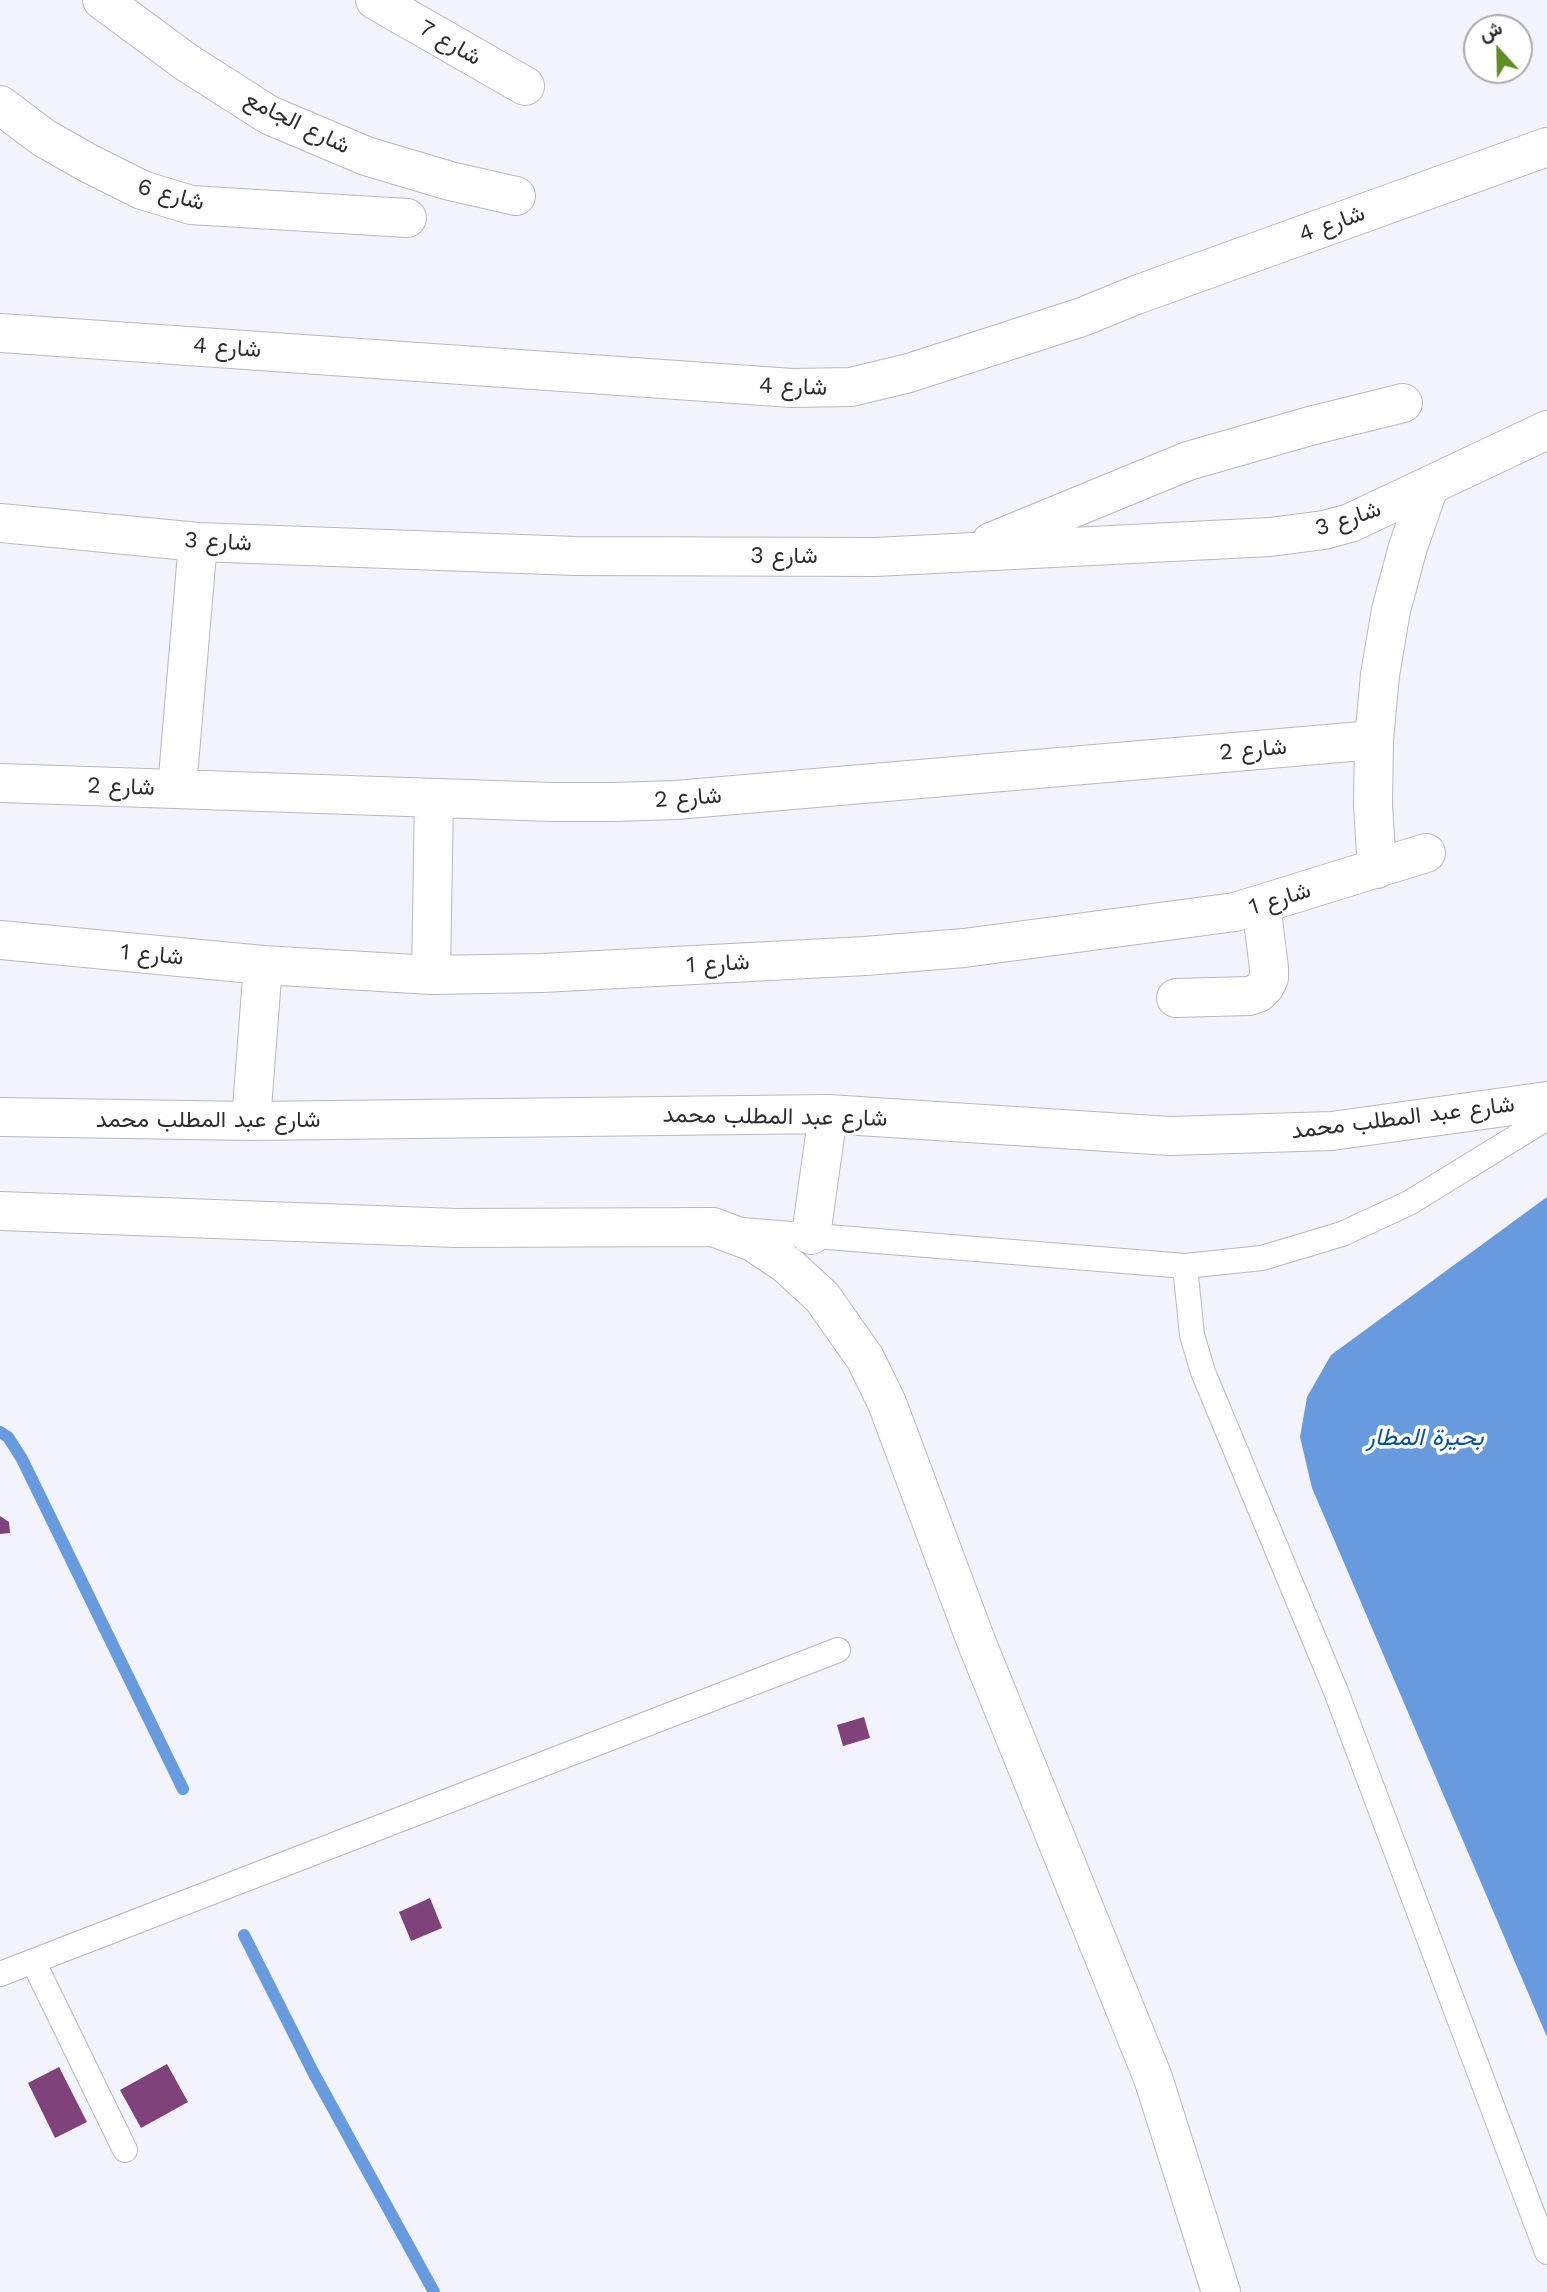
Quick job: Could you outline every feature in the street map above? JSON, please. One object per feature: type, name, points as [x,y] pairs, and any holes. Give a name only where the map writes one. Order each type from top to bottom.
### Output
[{"type":"street","name":"شارع الجامع","points":[[102,0],[187,62],[270,115],[366,156],[450,181],[516,195]]},
{"type":"street","name":"شارع 7","points":[[375,0],[525,86]]},
{"type":"street","name":"شارع 6","points":[[0,105],[44,138],[88,163],[142,190],[191,205],[407,218]]},
{"type":"street","name":"شارع 4","points":[[0,333],[792,388],[851,387],[909,373],[1082,317],[1547,147]]},
{"type":"street","points":[[967,552],[1188,461],[1403,403]]},
{"type":"street","name":"شارع 3","points":[[0,523],[198,542],[575,556],[875,557],[1297,535],[1350,523],[1547,430]]},
{"type":"street","points":[[1377,869],[1373,804],[1374,740],[1380,675],[1391,610],[1408,547],[1429,487]]},
{"type":"street","points":[[177,789],[198,542]]},
{"type":"street","name":"شارع 2","points":[[0,783],[553,802],[676,800],[1374,740]]},
{"type":"street","points":[[431,975],[434,798]]},
{"type":"street","name":"شارع 1","points":[[0,940],[263,965],[431,975],[542,973],[865,956],[964,948],[1235,912],[1426,853]]},
{"type":"street","points":[[1177,998],[1249,996],[1258,993],[1265,986],[1269,978],[1269,968],[1261,905]]},
{"type":"street","points":[[251,1121],[263,965]]},
{"type":"street","name":"شارع عبد المطلب محمد","points":[[0,1117],[251,1121],[828,1114],[1170,1136],[1332,1131],[1547,1101]]},
{"type":"street","points":[[811,1235],[828,1114]]},
{"type":"street","points":[[0,1211],[456,1228],[713,1227],[753,1242],[786,1264],[822,1297],[865,1358],[887,1403],[976,1641],[1153,2078],[1221,2292]]},
{"type":"lane","points":[[713,1227],[1185,1266],[1262,1258],[1342,1234],[1409,1203],[1547,1118]]},
{"type":"lane","points":[[1185,1266],[1192,1335],[1203,1372],[1335,1689],[1547,2252]]},
{"type":"lane","points":[[0,1975],[838,1650]]},
{"type":"lane","points":[[33,1961],[125,2150]]},
{"type":"water","name":"بحيرة المطار","points":[[1547,1197],[1547,2037],[1312,1488],[1300,1437],[1307,1397],[1331,1355]]},
{"type":"building","points":[[0,1516],[9,1522],[10,1533],[0,1534]]},
{"type":"building","points":[[864,1717],[870,1738],[843,1746],[837,1725]]},
{"type":"building","points":[[430,1898],[442,1928],[411,1941],[399,1912]]},
{"type":"building","points":[[167,2064],[188,2102],[141,2128],[120,2090]]},
{"type":"building","points":[[59,2067],[87,2122],[55,2138],[28,2083]]},
{"type":"waterway","points":[[0,1432],[8,1437],[22,1459],[183,1789]]},
{"type":"waterway","points":[[244,1935],[313,2072],[434,2292]]}]
